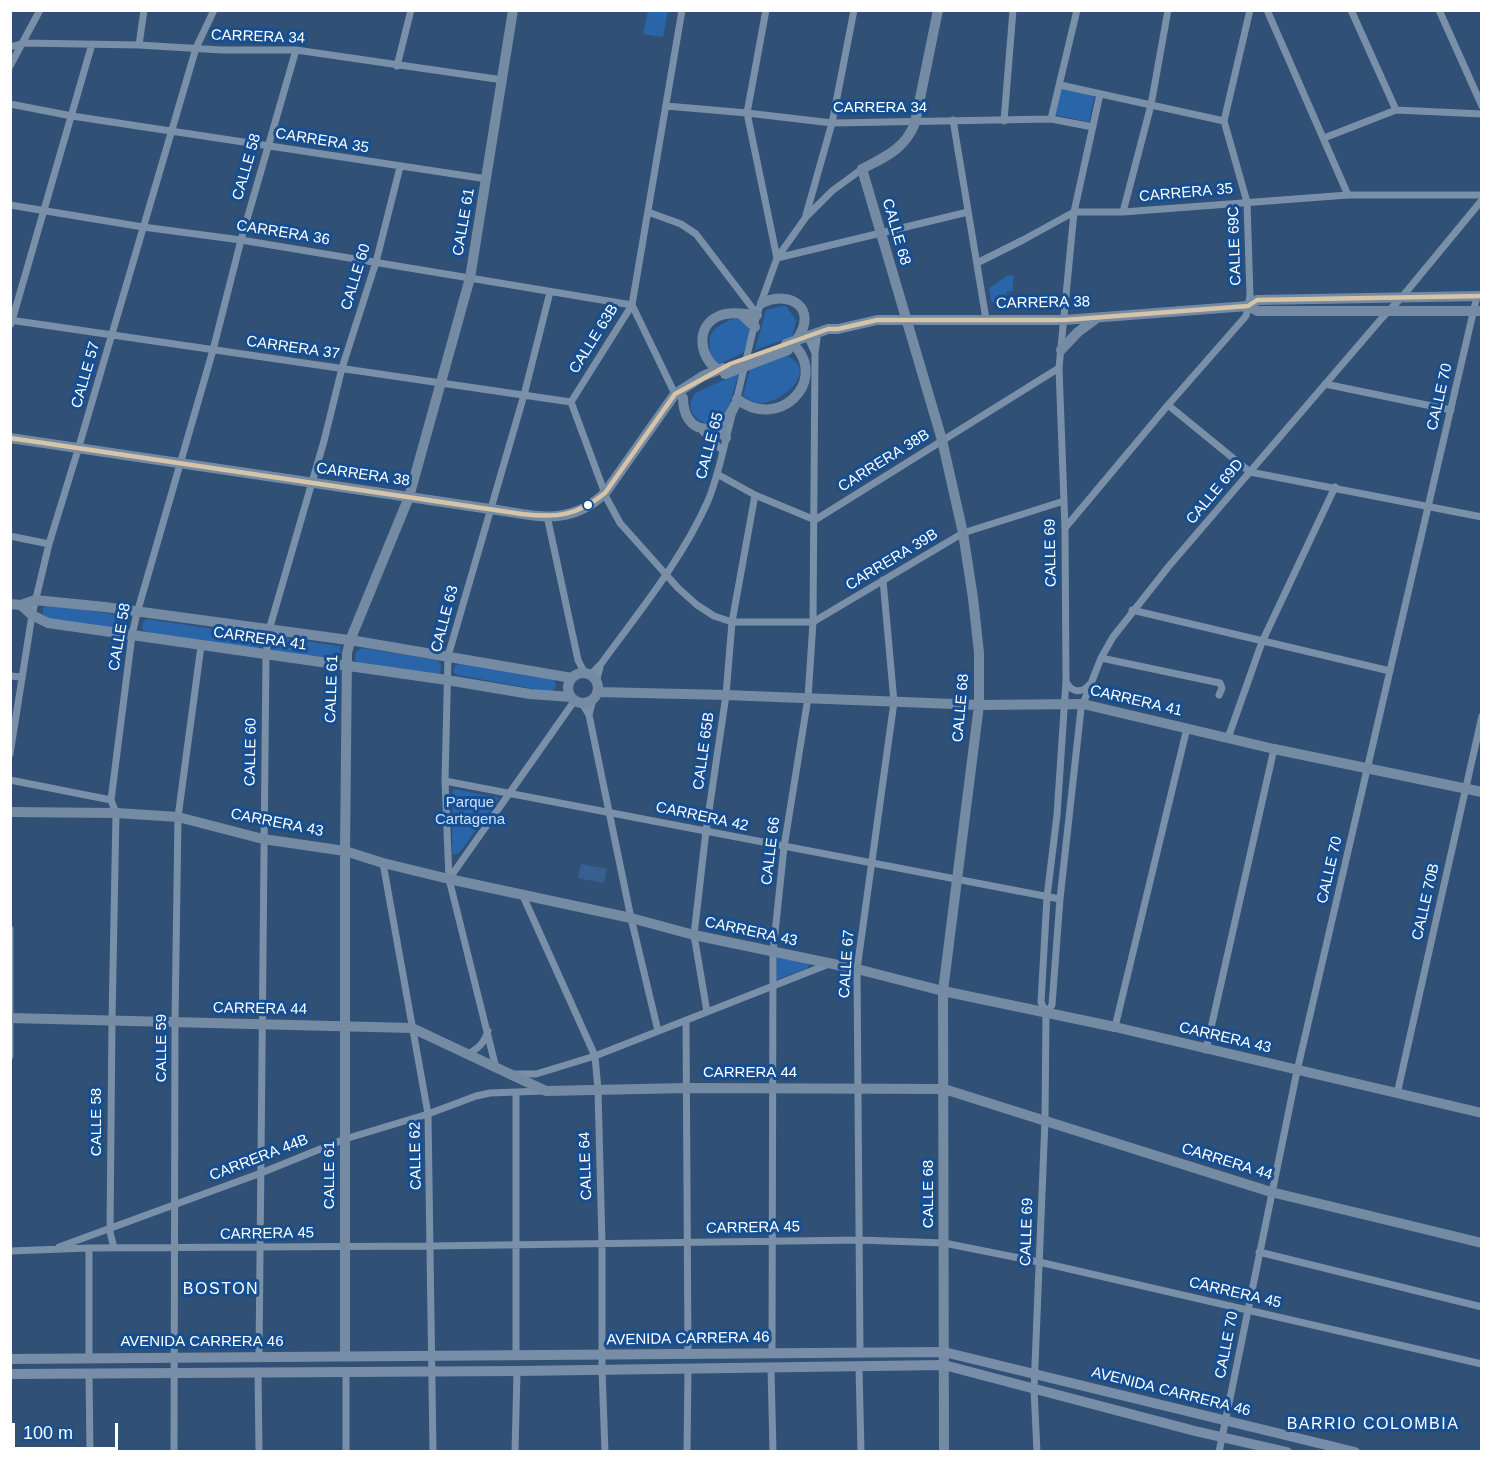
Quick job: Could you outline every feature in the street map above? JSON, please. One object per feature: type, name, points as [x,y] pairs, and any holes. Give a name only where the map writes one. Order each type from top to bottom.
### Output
[{"type":"main road","name":"AVENIDA CARRERA 46","points":[[10,1359],[944,1352],[1355,1452]]},
{"type":"main road","name":"AVENIDA CARRERA 46","points":[[10,1374],[517,1371],[944,1365],[1287,1452]]},
{"type":"street","points":[[10,66],[40,10]]},
{"type":"street","points":[[139,45],[144,10]]},
{"type":"street","name":"CALLE 57","points":[[10,754],[32,615],[49,543],[79,449],[196,48],[214,10]]},
{"type":"street","points":[[397,66],[411,10]]},
{"type":"street","name":"CALLE 61","points":[[345,1356],[346,666],[350,641],[409,497],[470,278],[513,10]]},
{"type":"street","name":"CALLE 63B","points":[[571,402],[632,305],[682,10]]},
{"type":"street","points":[[766,10],[747,113],[777,258],[968,212]]},
{"type":"street","name":"CALLE 65","points":[[806,218],[832,123],[854,10]]},
{"type":"street","points":[[862,169],[893,153],[904,143],[915,123],[938,10]]},
{"type":"street","points":[[1004,121],[1013,10]]},
{"type":"street","points":[[1052,119],[1077,10]]},
{"type":"street","points":[[1123,212],[1151,105],[1168,10]]},
{"type":"street","name":"CALLE 69C","points":[[1065,528],[1246,316],[1248,306],[1247,202],[1224,122],[1250,10]]},
{"type":"street","points":[[1268,10],[1348,195]]},
{"type":"street","points":[[1351,10],[1396,110]]},
{"type":"street","points":[[1439,10],[1482,106]]},
{"type":"street","name":"CARRERA 34","points":[[10,47],[24,43],[139,45],[220,50],[296,50],[503,80]]},
{"type":"street","points":[[11,322],[92,44]]},
{"type":"street","name":"CALLE 58","points":[[114,1248],[110,1228],[116,813],[111,800],[132,635],[179,463],[213,350],[267,145],[296,50]]},
{"type":"street","points":[[1060,85],[1224,122]]},
{"type":"street","name":"CALLE 69","points":[[1037,1452],[1034,1389],[1045,1120],[1046,1013],[1041,1002],[1047,897],[1057,815],[1066,703],[1065,528],[1059,368],[1074,212],[1100,94]]},
{"type":"street","name":"CARRERA 35","points":[[10,104],[72,116],[487,179]]},
{"type":"street","name":"CARRERA 34","points":[[666,106],[832,123],[1052,119],[1093,127]]},
{"type":"street","points":[[1324,138],[1396,110],[1482,114]]},
{"type":"street","points":[[953,120],[986,319]]},
{"type":"street","name":"CALLE 60","points":[[259,1356],[266,655],[269,630],[342,368],[376,262],[400,167]]},
{"type":"street","name":"CALLE 65","points":[[658,1031],[631,918],[584,688],[665,575],[697,526],[709,501],[754,327],[777,258],[806,218],[832,191],[862,169]]},
{"type":"street","name":"CALLE 68","points":[[862,169],[942,440],[963,533],[980,653],[979,705],[943,991],[944,1452]]},
{"type":"street","name":"CARRERA 35","points":[[977,262],[1074,212],[1123,212],[1348,195],[1482,195]]},
{"type":"street","name":"CALLE 69D","points":[[1083,704],[1101,658],[1132,610],[1402,297],[1482,200]]},
{"type":"street","name":"CARRERA 36","points":[[10,205],[143,227],[241,240],[632,305]]},
{"type":"street","points":[[648,212],[681,224],[696,234],[759,311]]},
{"type":"street","name":"CALLE 63","points":[[496,1068],[449,879],[445,781],[448,656],[524,395],[550,292]]},
{"type":"street","name":"CARRERA 38","points":[[10,438],[490,509],[547,516],[567,515],[582,511],[605,493],[664,410],[679,396],[722,371],[828,329],[838,329],[877,320],[1064,320],[1248,306],[1257,300],[1479,296]]},
{"type":"street","name":"CALLE 70","points":[[1218,1452],[1297,1071],[1451,410],[1478,311],[1479,296]]},
{"type":"street","points":[[632,305],[679,396],[685,414],[693,424],[705,428],[718,427],[726,422],[736,402],[753,409],[781,407],[789,403],[801,389],[804,380],[804,361],[792,345],[803,332],[805,322],[804,313],[798,305],[782,297],[759,311],[742,315],[728,313],[720,315],[709,324],[702,339],[703,354],[707,360],[722,371]]},
{"type":"street","name":"CARRERA 38","points":[[1248,306],[1257,311],[1478,311]]},
{"type":"street","points":[[742,315],[754,327]]},
{"type":"street","points":[[1061,350],[1078,332],[1098,317]]},
{"type":"street","name":"CARRERA 37","points":[[11,322],[571,402]]},
{"type":"street","name":"CARRERA 38","points":[[792,345],[830,335],[838,329]]},
{"type":"street","name":"CALLE 66","points":[[772,1353],[773,952],[784,847],[808,698],[813,622],[815,520],[814,340]]},
{"type":"street","name":"CARRERA 38B","points":[[815,520],[1059,368]]},
{"type":"street","points":[[1325,384],[1451,410]]},
{"type":"street","points":[[571,402],[605,493],[620,523],[665,575],[697,604],[714,615],[732,622],[813,622]]},
{"type":"street","points":[[1168,405],[1250,472],[1482,517]]},
{"type":"street","points":[[718,427],[726,438]]},
{"type":"street","points":[[703,432],[723,451]]},
{"type":"street","points":[[717,474],[755,495],[815,520]]},
{"type":"street","points":[[1228,738],[1262,642],[1335,487]]},
{"type":"street","name":"CALLE 65B","points":[[707,1012],[694,935],[706,831],[726,695],[732,622],[755,495]]},
{"type":"street","points":[[1064,503],[1070,510],[1078,511]]},
{"type":"street","name":"CARRERA 39B","points":[[813,622],[963,533],[1064,503]]},
{"type":"street","points":[[449,879],[584,688],[547,516]]},
{"type":"street","points":[[10,536],[49,543]]},
{"type":"street","name":"CALLE 67","points":[[860,1353],[857,969],[894,702],[883,580]]},
{"type":"street","name":"CARRERA 41","points":[[16,604],[35,600],[105,607],[350,641],[448,656],[584,688],[979,705],[1083,704],[1274,749],[1482,792]]},
{"type":"street","name":"CARRERA 41","points":[[16,604],[48,623],[201,646],[540,695],[584,688]]},
{"type":"street","points":[[1132,610],[1390,671]]},
{"type":"street","name":"CALLE 59","points":[[174,1452],[178,817],[201,646]]},
{"type":"street","points":[[1101,658],[1220,683],[1222,688],[1220,695]]},
{"type":"street","points":[[10,676],[21,677]]},
{"type":"street","points":[[1066,681],[1076,691],[1083,691],[1089,685]]},
{"type":"street","name":"CALLE 65","points":[[584,688],[589,715]]},
{"type":"street","name":"CALLE 69","points":[[1046,1013],[1052,1005],[1074,763],[1083,704]]},
{"type":"street","name":"CALLE 70B","points":[[1397,1094],[1482,717]]},
{"type":"street","points":[[1115,1027],[1187,729]]},
{"type":"street","points":[[1206,1050],[1274,749]]},
{"type":"street","points":[[10,780],[111,800]]},
{"type":"street","name":"CARRERA 42","points":[[445,781],[1060,899]]},
{"type":"street","name":"CARRERA 43","points":[[10,812],[116,813],[178,817],[263,838],[345,851],[449,879],[631,918],[694,935],[857,969],[943,991],[1115,1027],[1482,1113]]},
{"type":"street","points":[[1057,815],[1070,815]]},
{"type":"street","name":"CALLE 62","points":[[383,863],[428,1114],[433,1452]]},
{"type":"street","name":"CALLE 64","points":[[523,896],[595,1056],[602,1244],[602,1370],[605,1452]]},
{"type":"street","points":[[10,929],[10,1056]]},
{"type":"street","points":[[509,1074],[537,1074],[595,1056],[829,964]]},
{"type":"street","name":"CARRERA 44","points":[[11,1018],[412,1028],[546,1091],[687,1088],[944,1089],[1271,1192],[1482,1243]]},
{"type":"street","points":[[686,1020],[688,1354]]},
{"type":"street","points":[[468,1054],[478,1048],[488,1031]]},
{"type":"street","name":"CARRERA 44B","points":[[54,1249],[261,1173],[345,1139],[428,1114],[476,1096],[546,1091]]},
{"type":"street","points":[[516,1093],[516,1356]]},
{"type":"street","name":"CARRERA 45","points":[[10,1251],[89,1248],[175,1249],[860,1240],[944,1243],[1248,1309],[1482,1364]]},
{"type":"street","points":[[89,1248],[89,1358]]},
{"type":"street","points":[[1259,1252],[1482,1307]]},
{"type":"street","points":[[859,1367],[861,1452]]},
{"type":"street","points":[[771,1368],[773,1452]]},
{"type":"street","points":[[687,1452],[688,1369]]},
{"type":"street","points":[[258,1371],[259,1452]]},
{"type":"street","points":[[346,1371],[346,1452]]},
{"type":"street","points":[[515,1452],[517,1371]]},
{"type":"street","points":[[88,1373],[90,1452]]},
{"type":"green space","points":[[648,11],[668,11],[663,37],[643,34]]},
{"type":"green space","points":[[1062,88],[1095,94],[1089,122],[1055,115]]},
{"type":"green space","points":[[1013,275],[1013,291],[1006,292],[1007,302],[991,302],[989,288],[1007,276]]},
{"type":"green space","points":[[786,306],[796,320],[792,337],[755,350],[766,310]]},
{"type":"green space","points":[[736,318],[749,327],[749,337],[743,353],[719,364],[712,361],[709,345],[712,333],[721,325]]},
{"type":"green space","points":[[787,356],[796,362],[800,370],[794,386],[769,402],[755,402],[743,396],[750,369]]},
{"type":"green space","points":[[739,373],[726,415],[710,424],[695,417],[691,404],[695,393]]},
{"type":"green space","points":[[48,604],[124,616],[127,622],[125,628],[120,630],[48,619],[43,614],[43,608]]},
{"type":"green space","points":[[147,619],[260,636],[261,646],[257,649],[146,633],[142,629],[143,622]]},
{"type":"green space","points":[[277,637],[340,646],[340,654],[336,660],[275,651],[271,647],[273,640]]},
{"type":"green space","points":[[361,648],[437,660],[441,665],[440,673],[435,676],[362,665],[355,660],[356,652]]},
{"type":"green space","points":[[460,663],[554,679],[556,686],[553,691],[546,691],[457,675],[453,672],[455,666]]},
{"type":"green space","name":"Parque Cartagena","points":[[453,789],[499,798],[459,853],[454,855],[452,853]]},
{"type":"green space","points":[[777,957],[809,964],[808,968],[776,980]]},
{"type":"shaded area","points":[[581,864],[607,869],[604,883],[578,878]]},
{"type":"transit line","points":[[10,438],[546,516],[576,511],[605,493],[675,394],[730,364],[828,329],[838,329],[877,320],[1064,320],[1248,306],[1257,300],[1482,296]]},
{"type":"district","name":"BOSTON","points":[[221,1290]]},
{"type":"district","name":"BARRIO COLOMBIA","points":[[1373,1425]]}]
